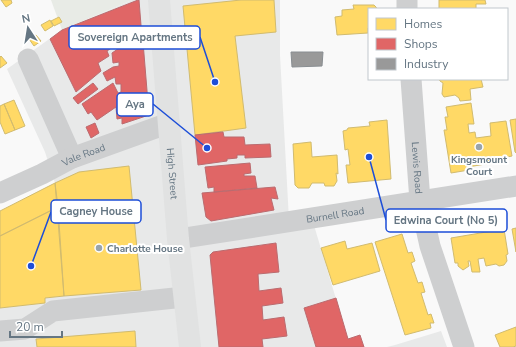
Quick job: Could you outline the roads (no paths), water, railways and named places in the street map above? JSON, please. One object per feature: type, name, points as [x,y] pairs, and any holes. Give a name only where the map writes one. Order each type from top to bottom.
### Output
[{"type":"main road","name":"High Street","points":[[159,0],[178,239],[190,347]]},
{"type":"street","points":[[28,58],[72,158]]},
{"type":"street","name":"Lewis Road","points":[[411,80],[420,201],[430,246],[464,347]]},
{"type":"street","name":"Vale Road","points":[[0,193],[42,174],[72,158],[169,123]]},
{"type":"street","name":"Burnell Road","points":[[178,239],[516,186]]},
{"type":"street","points":[[0,331],[25,329],[53,311],[184,297]]},
{"type":"place","name":"Sovereign Apartments","points":[[215,82]]},
{"type":"place","name":"Kingsmount Court","points":[[479,147]]},
{"type":"place","name":"Aya","points":[[207,148]]},
{"type":"place","name":"Edwina Court (No 5)","points":[[369,157]]},
{"type":"place","name":"Charlotte House","points":[[99,248]]},
{"type":"place","name":"Cagney House","points":[[31,266]]}]
